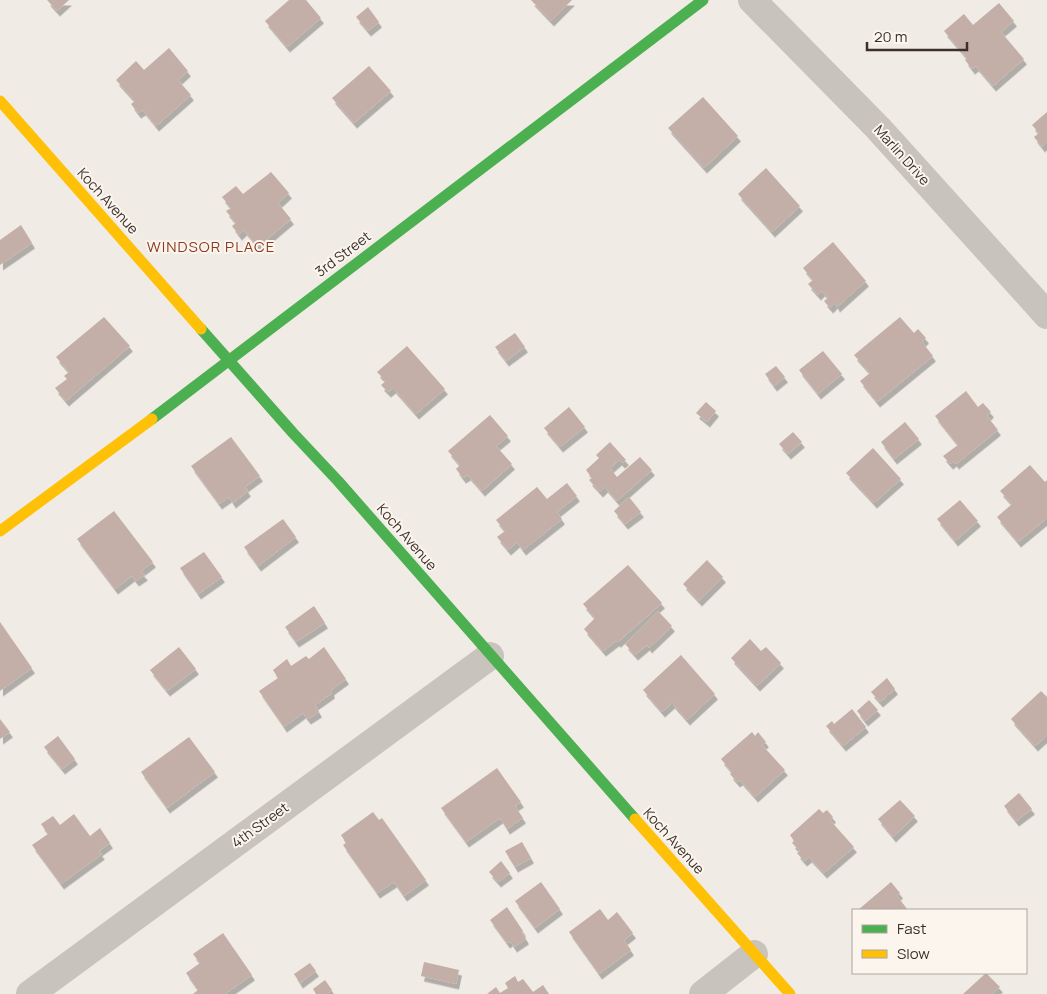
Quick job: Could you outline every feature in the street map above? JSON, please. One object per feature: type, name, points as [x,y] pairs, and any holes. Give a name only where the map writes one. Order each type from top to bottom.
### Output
[{"type":"street","name":"3rd Street","points":[[0,531],[229,360],[703,0]]},
{"type":"street","name":"Marlin Drive","points":[[752,0],[878,128],[1047,315]]},
{"type":"street","name":"Koch Avenue","points":[[0,101],[790,994]]},
{"type":"street","name":"4th Street","points":[[30,994],[490,656]]},
{"type":"street","points":[[703,994],[754,954]]},
{"type":"building","points":[[47,0],[69,0],[57,11]]},
{"type":"building","points":[[289,0],[306,0],[321,18],[287,47],[265,21]]},
{"type":"building","points":[[531,0],[572,0],[551,21]]},
{"type":"building","points":[[999,3],[1014,21],[1001,32],[1024,59],[993,86],[976,66],[972,69],[965,60],[967,58],[944,31],[964,14],[973,25]]},
{"type":"building","points":[[368,7],[379,22],[368,31],[356,17]]},
{"type":"building","points":[[169,48],[188,71],[178,80],[191,95],[156,126],[143,110],[138,113],[131,104],[135,101],[116,80],[136,61],[144,70]]},
{"type":"building","points":[[369,66],[391,91],[354,123],[332,98]]},
{"type":"building","points":[[703,97],[738,136],[704,168],[668,128]]},
{"type":"building","points":[[1047,112],[1047,142],[1042,147],[1034,137],[1039,133],[1032,125]]},
{"type":"building","points":[[766,168],[800,206],[772,232],[738,194]]},
{"type":"building","points":[[271,172],[289,193],[278,203],[291,219],[258,247],[244,230],[239,235],[232,226],[236,223],[226,211],[231,208],[222,197],[236,186],[243,194]]},
{"type":"building","points":[[21,225],[32,243],[0,265],[0,240]]},
{"type":"building","points":[[833,242],[866,281],[837,307],[835,303],[830,308],[824,301],[828,298],[822,291],[818,295],[808,284],[813,280],[803,268]]},
{"type":"building","points":[[104,317],[130,346],[66,401],[55,388],[67,379],[64,376],[69,372],[56,357]]},
{"type":"building","points":[[900,317],[914,333],[918,329],[926,338],[922,342],[933,356],[877,402],[860,381],[870,373],[854,355]]},
{"type":"building","points":[[515,333],[525,347],[506,361],[495,347]]},
{"type":"building","points":[[407,346],[445,389],[416,414],[393,388],[388,392],[381,385],[386,381],[377,372]]},
{"type":"building","points":[[823,351],[842,374],[818,394],[799,370]]},
{"type":"building","points":[[776,366],[785,377],[774,386],[765,374]]},
{"type":"building","points":[[966,391],[978,407],[983,403],[991,412],[987,416],[998,430],[956,464],[954,461],[950,464],[943,456],[958,445],[935,416]]},
{"type":"building","points":[[706,402],[716,411],[707,422],[696,413]]},
{"type":"building","points":[[569,407],[585,427],[560,447],[544,428]]},
{"type":"building","points":[[490,415],[508,436],[496,446],[512,464],[482,491],[468,475],[463,478],[456,469],[460,465],[448,451]]},
{"type":"building","points":[[905,422],[919,439],[894,459],[881,442]]},
{"type":"building","points":[[793,432],[802,442],[788,454],[779,444]]},
{"type":"building","points":[[231,437],[260,476],[245,487],[248,491],[233,503],[229,497],[219,504],[191,466]]},
{"type":"building","points":[[610,442],[626,460],[622,463],[619,460],[610,468],[617,477],[640,457],[652,470],[617,501],[605,487],[600,492],[589,480],[592,478],[586,470],[599,458],[596,455]]},
{"type":"building","points":[[873,448],[901,479],[874,503],[846,473]]},
{"type":"building","points":[[1030,465],[1045,482],[1047,480],[1047,518],[1018,542],[997,517],[1012,504],[1000,491]]},
{"type":"building","points":[[567,483],[577,496],[557,512],[562,519],[523,550],[517,542],[508,550],[497,537],[505,531],[496,520],[537,487],[547,499]]},
{"type":"building","points":[[629,497],[641,512],[625,524],[614,511]]},
{"type":"building","points":[[960,500],[978,521],[955,541],[937,519]]},
{"type":"building","points":[[114,511],[153,562],[141,571],[145,575],[136,581],[132,576],[115,589],[77,539]]},
{"type":"building","points":[[283,519],[296,537],[258,566],[244,547]]},
{"type":"building","points":[[204,552],[222,577],[198,594],[180,568]]},
{"type":"building","points":[[707,560],[723,577],[699,601],[683,584]]},
{"type":"building","points":[[628,565],[662,603],[618,642],[616,641],[603,651],[584,629],[595,618],[583,604]]},
{"type":"building","points":[[314,606],[325,623],[296,642],[285,627]]},
{"type":"building","points":[[658,611],[672,626],[649,648],[647,645],[635,655],[625,644]]},
{"type":"building","points":[[0,622],[32,668],[0,691]]},
{"type":"building","points":[[750,639],[761,651],[766,647],[781,663],[757,686],[731,658]]},
{"type":"building","points":[[179,647],[196,669],[167,691],[150,670]]},
{"type":"building","points":[[324,647],[346,679],[331,690],[332,693],[315,705],[319,712],[308,719],[303,713],[284,727],[259,691],[278,678],[273,670],[287,659],[291,666],[306,656],[309,659]]},
{"type":"building","points":[[681,655],[715,694],[687,720],[672,703],[662,712],[643,690]]},
{"type":"building","points":[[887,678],[895,689],[880,702],[871,692]]},
{"type":"building","points":[[1041,691],[1047,697],[1047,735],[1035,746],[1011,719]]},
{"type":"building","points":[[869,700],[878,710],[865,721],[857,711]]},
{"type":"building","points":[[852,709],[866,727],[843,746],[826,726],[832,721],[834,724]]},
{"type":"building","points":[[0,719],[10,732],[0,739]]},
{"type":"building","points":[[752,732],[755,736],[758,732],[766,742],[762,745],[785,770],[755,797],[740,780],[737,782],[730,774],[732,772],[721,759]]},
{"type":"building","points":[[58,736],[75,759],[62,769],[44,747]]},
{"type":"building","points":[[189,737],[215,772],[167,808],[141,772]]},
{"type":"building","points":[[497,768],[521,802],[515,806],[523,818],[507,829],[500,818],[466,842],[441,808]]},
{"type":"building","points":[[1019,793],[1032,809],[1016,821],[1004,806]]},
{"type":"building","points":[[900,800],[915,816],[893,837],[878,819]]},
{"type":"building","points":[[819,809],[823,813],[827,810],[833,817],[830,820],[854,847],[824,873],[809,857],[804,861],[797,853],[800,851],[792,843],[794,841],[790,835]]},
{"type":"building","points":[[373,812],[379,820],[382,818],[426,880],[404,896],[394,882],[377,893],[343,845],[346,843],[341,835]]},
{"type":"building","points":[[74,814],[90,836],[100,828],[110,843],[99,851],[102,854],[61,884],[32,845],[48,834],[41,824],[53,816],[60,825]]},
{"type":"building","points":[[522,842],[531,858],[515,867],[505,851]]},
{"type":"building","points":[[501,861],[510,873],[498,882],[489,872]]},
{"type":"building","points":[[541,882],[560,909],[535,928],[515,901]]},
{"type":"building","points":[[891,882],[900,893],[897,896],[907,909],[859,909]]},
{"type":"building","points":[[507,907],[523,931],[526,939],[514,947],[510,941],[507,943],[490,920]]},
{"type":"building","points":[[600,909],[608,920],[617,912],[633,933],[624,940],[631,950],[599,974],[569,932]]},
{"type":"building","points":[[223,933],[252,975],[225,994],[193,994],[198,990],[186,973],[200,963],[193,954]]},
{"type":"building","points":[[424,962],[459,970],[456,984],[421,976]]},
{"type":"building","points":[[310,963],[316,971],[300,983],[294,974]]},
{"type":"building","points":[[985,974],[1000,987],[992,994],[963,994]]},
{"type":"building","points":[[515,976],[518,982],[523,979],[533,992],[543,985],[549,994],[487,994],[496,987],[500,993],[508,988],[505,983]]},
{"type":"building","points":[[325,980],[332,990],[327,994],[316,994],[313,989]]},
{"type":"traffic: fast","points":[[152,419],[703,0]]},
{"type":"traffic: fast","points":[[201,329],[338,481],[635,819]]},
{"type":"traffic: slow","points":[[0,101],[201,329]]},
{"type":"traffic: slow","points":[[0,531],[152,419]]},
{"type":"traffic: slow","points":[[635,819],[790,994]]},
{"type":"district","name":"WINDSOR PLACE","points":[[211,247]]}]
